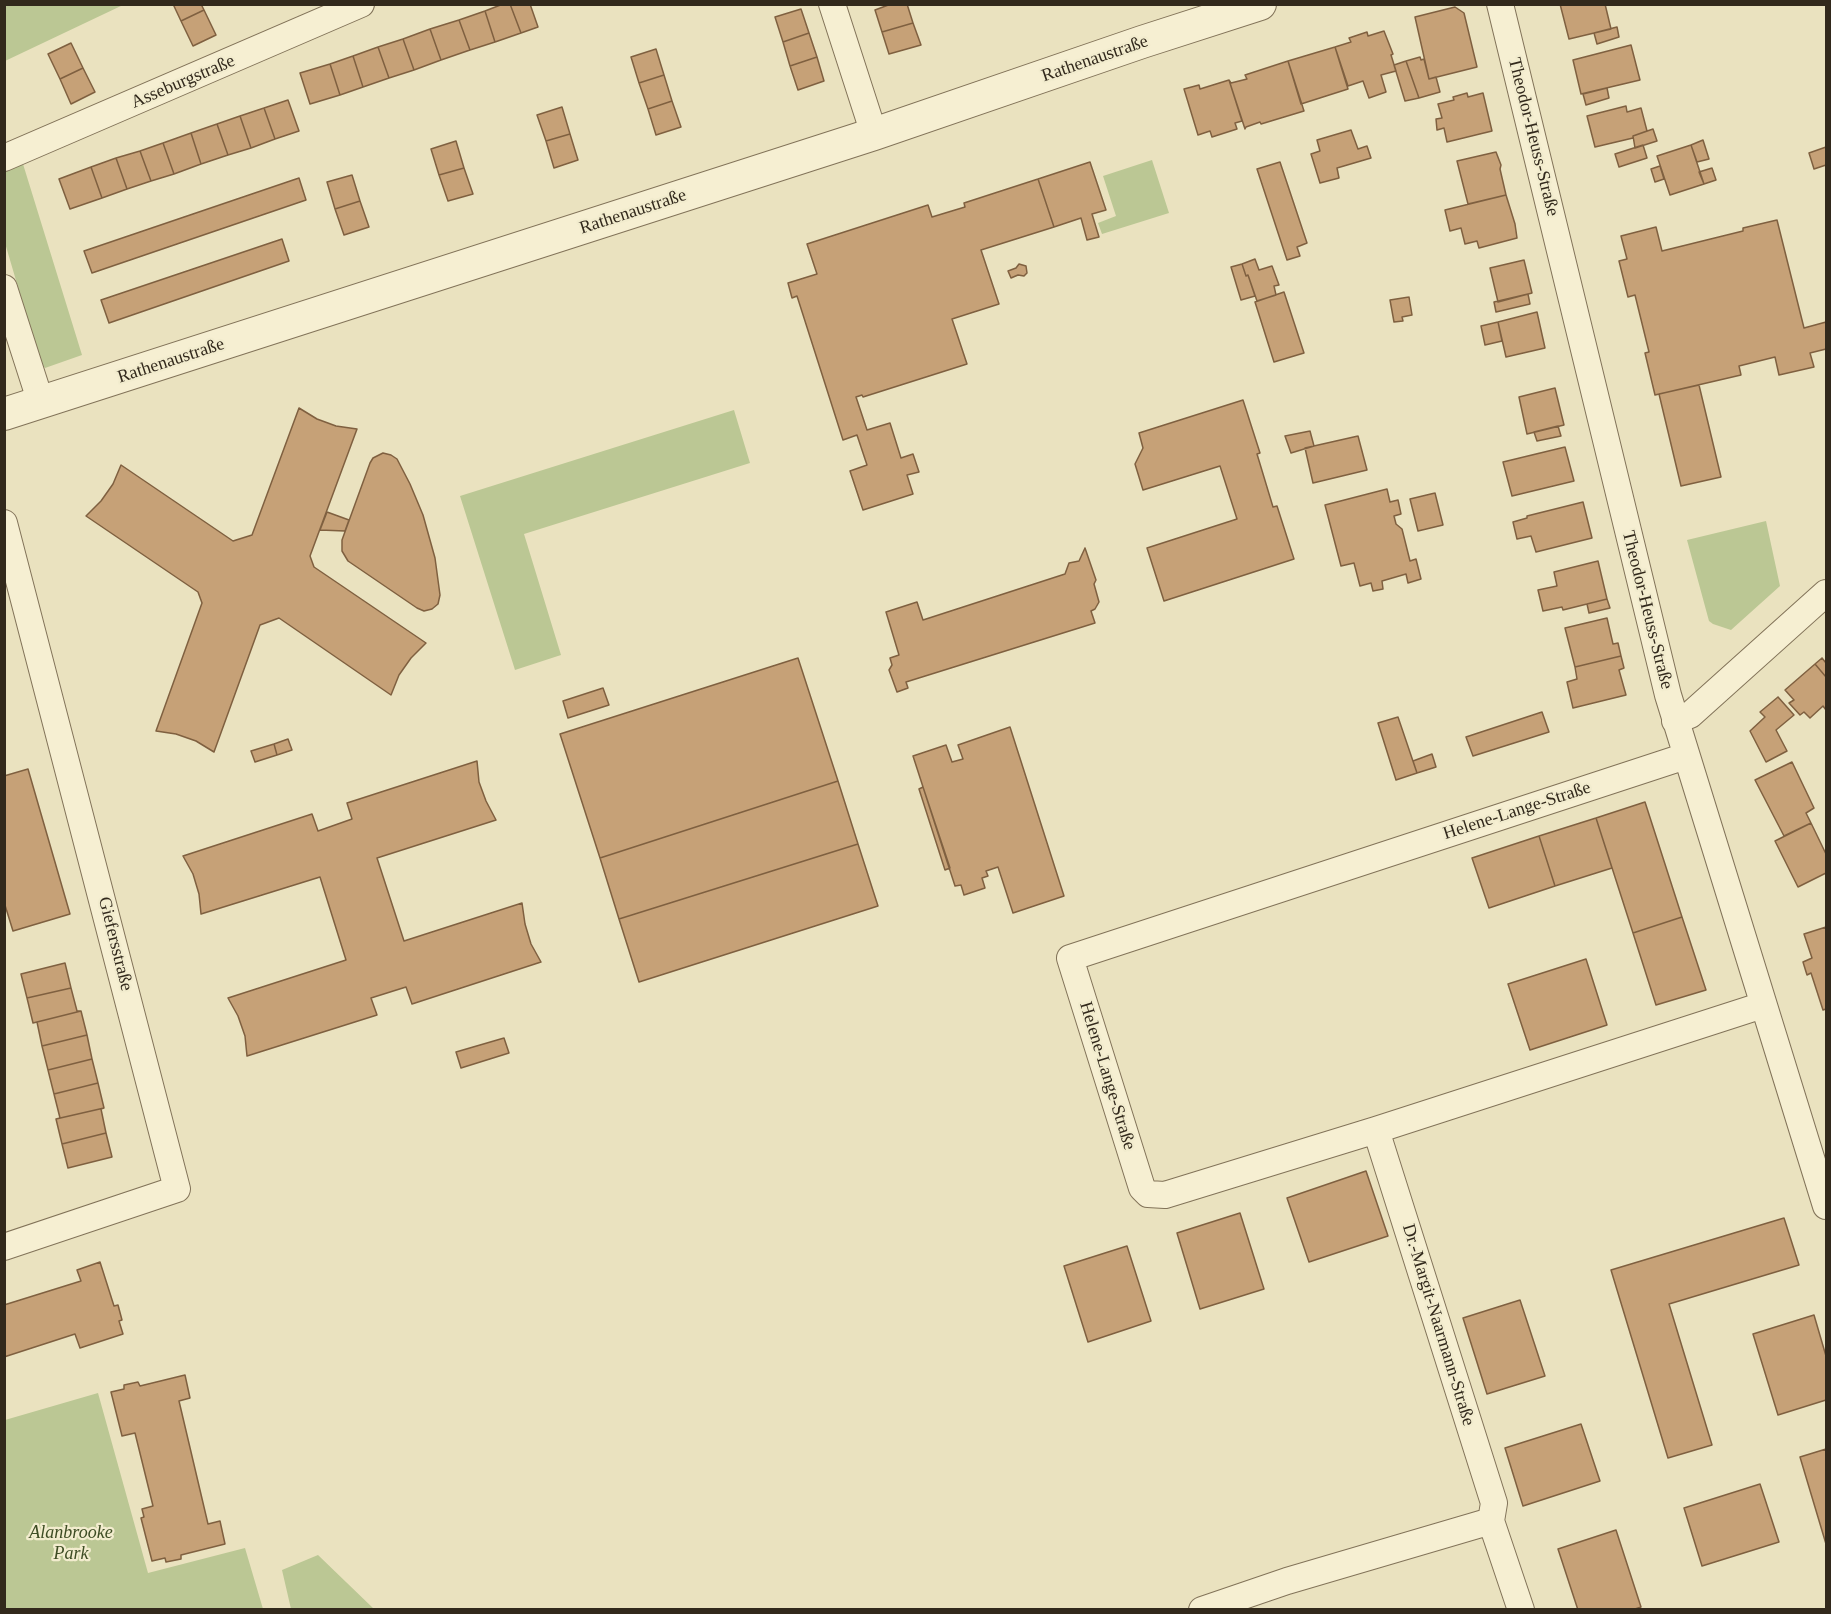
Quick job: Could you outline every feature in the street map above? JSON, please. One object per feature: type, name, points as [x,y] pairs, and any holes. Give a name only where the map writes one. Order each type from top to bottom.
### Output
[{"type":"street","name":"Asseburgstraße","points":[[4,158],[361,4]]},
{"type":"street","points":[[832,4],[874,134]]},
{"type":"street","name":"Rathenaustraße","points":[[4,414],[874,134],[1260,4]]},
{"type":"street","name":"Theodor-Heuss-Straße","points":[[1500,4],[1675,721],[1827,1206]]},
{"type":"street","points":[[4,288],[41,403]]},
{"type":"street","name":"Giefersstraße","points":[[4,523],[177,1189],[4,1247]]},
{"type":"street","points":[[1675,721],[1690,715],[1827,593]]},
{"type":"street","name":"Helene-Lange-Straße","points":[[1686,756],[1070,958],[1142,1188],[1148,1194],[1165,1196],[1763,1005]]},
{"type":"street","name":"Dr.-Margit-Naarmann-Straße","points":[[1376,1130],[1494,1503],[1491,1521],[1521,1610]]},
{"type":"street","points":[[1202,1610],[1287,1581],[1491,1521]]},
{"type":"green space","points":[[5,4],[123,4],[123,5],[5,61]]},
{"type":"green space","points":[[1152,160],[1169,213],[1102,234],[1098,223],[1116,216],[1103,176]]},
{"type":"green space","points":[[23,164],[82,355],[45,368],[40,362],[5,243],[4,170]]},
{"type":"green space","points":[[734,410],[750,463],[524,534],[561,655],[515,670],[460,496]]},
{"type":"green space","points":[[1766,521],[1780,586],[1731,630],[1713,624],[1709,621],[1687,540]]},
{"type":"green space","name":"Alanbrooke Park","points":[[98,1393],[148,1573],[245,1548],[263,1609],[5,1609],[5,1420]]},
{"type":"green space","points":[[318,1555],[374,1609],[291,1609],[282,1570]]},
{"type":"building","points":[[173,4],[201,4],[204,10],[181,21]]},
{"type":"building","points":[[503,4],[510,4],[521,33],[495,42],[485,11]]},
{"type":"building","points":[[510,4],[530,4],[538,27],[521,33]]},
{"type":"building","points":[[891,4],[907,4],[913,23],[882,32],[875,10]]},
{"type":"building","points":[[1560,4],[1605,4],[1611,29],[1569,39]]},
{"type":"building","points":[[1455,7],[1464,13],[1477,67],[1429,79],[1415,17]]},
{"type":"building","points":[[801,9],[809,33],[783,42],[775,17]]},
{"type":"building","points":[[204,10],[216,35],[193,46],[181,21]]},
{"type":"building","points":[[485,11],[495,42],[470,50],[459,20]]},
{"type":"building","points":[[459,20],[470,50],[441,60],[430,29]]},
{"type":"building","points":[[913,23],[921,45],[889,54],[882,32]]},
{"type":"building","points":[[1617,27],[1619,37],[1597,44],[1594,33]]},
{"type":"building","points":[[430,29],[441,60],[414,70],[403,39]]},
{"type":"building","points":[[1384,31],[1393,54],[1391,55],[1396,71],[1381,75],[1386,92],[1369,98],[1363,81],[1348,86],[1335,47],[1351,42],[1349,38],[1367,32],[1368,36]]},
{"type":"building","points":[[809,33],[817,57],[790,66],[783,42]]},
{"type":"building","points":[[403,39],[414,70],[389,78],[378,47]]},
{"type":"building","points":[[71,43],[83,68],[60,79],[48,54]]},
{"type":"building","points":[[1631,45],[1640,80],[1581,94],[1573,60]]},
{"type":"building","points":[[378,47],[389,78],[363,87],[353,56]]},
{"type":"building","points":[[1335,47],[1348,89],[1301,104],[1288,61]]},
{"type":"building","points":[[656,49],[664,75],[639,83],[631,57]]},
{"type":"building","points":[[353,56],[363,87],[340,95],[330,64]]},
{"type":"building","points":[[817,57],[824,81],[798,90],[790,66]]},
{"type":"building","points":[[1420,57],[1421,60],[1424,59],[1429,79],[1436,77],[1440,92],[1419,98],[1406,61]]},
{"type":"building","points":[[1288,61],[1304,111],[1261,124],[1260,122],[1245,129],[1229,80],[1231,83],[1247,79],[1245,75]]},
{"type":"building","points":[[1406,61],[1419,98],[1405,101],[1394,65]]},
{"type":"building","points":[[330,64],[340,95],[310,104],[300,73]]},
{"type":"building","points":[[83,68],[95,92],[71,104],[60,79]]},
{"type":"building","points":[[664,75],[672,101],[648,109],[639,83]]},
{"type":"building","points":[[1229,80],[1242,121],[1235,123],[1237,129],[1212,137],[1210,131],[1198,135],[1184,89],[1199,85],[1200,89]]},
{"type":"building","points":[[1607,88],[1609,98],[1586,105],[1583,94]]},
{"type":"building","points":[[1467,93],[1468,97],[1483,93],[1492,131],[1447,142],[1444,128],[1437,130],[1436,119],[1442,118],[1438,104],[1454,100],[1453,97]]},
{"type":"building","points":[[288,100],[299,131],[275,139],[264,108]]},
{"type":"building","points":[[672,101],[681,127],[656,135],[648,109]]},
{"type":"building","points":[[1626,106],[1627,112],[1641,108],[1647,131],[1633,138],[1595,147],[1587,116]]},
{"type":"building","points":[[562,107],[570,134],[546,141],[537,115]]},
{"type":"building","points":[[264,108],[275,139],[251,148],[240,116]]},
{"type":"building","points":[[240,116],[251,148],[228,155],[217,124]]},
{"type":"building","points":[[217,124],[228,155],[201,164],[191,133]]},
{"type":"building","points":[[1653,129],[1657,141],[1635,148],[1633,136]]},
{"type":"building","points":[[1351,130],[1358,149],[1367,146],[1371,158],[1337,168],[1339,178],[1320,183],[1311,154],[1320,151],[1317,140]]},
{"type":"building","points":[[191,133],[201,164],[174,174],[163,143]]},
{"type":"building","points":[[570,134],[578,160],[554,168],[546,141]]},
{"type":"building","points":[[1703,140],[1709,159],[1697,162],[1691,145]]},
{"type":"building","points":[[456,141],[464,168],[439,175],[431,149]]},
{"type":"building","points":[[163,143],[174,174],[151,181],[140,151]]},
{"type":"building","points":[[1643,145],[1647,158],[1619,167],[1615,154]]},
{"type":"building","points":[[1691,145],[1704,184],[1670,195],[1657,156]]},
{"type":"building","points":[[1826,147],[1826,165],[1814,169],[1809,153]]},
{"type":"building","points":[[140,151],[151,181],[127,189],[116,158]]},
{"type":"building","points":[[1496,152],[1501,165],[1506,195],[1468,204],[1457,161]]},
{"type":"building","points":[[116,158],[127,189],[102,198],[91,167]]},
{"type":"building","points":[[1090,162],[1106,210],[1092,214],[1099,237],[1087,240],[1081,218],[1054,227],[1038,179]]},
{"type":"building","points":[[1280,162],[1307,243],[1297,247],[1300,256],[1287,260],[1257,169]]},
{"type":"building","points":[[1660,166],[1664,179],[1655,182],[1651,169]]},
{"type":"building","points":[[91,167],[102,198],[70,209],[59,179]]},
{"type":"building","points":[[464,168],[473,194],[448,201],[439,175]]},
{"type":"building","points":[[1712,168],[1716,180],[1704,184],[1699,172]]},
{"type":"building","points":[[352,175],[360,201],[335,209],[327,182]]},
{"type":"building","points":[[299,178],[306,200],[92,273],[84,251]]},
{"type":"building","points":[[1038,179],[1054,227],[981,250],[999,304],[952,319],[967,364],[863,397],[862,395],[856,397],[867,430],[890,423],[901,458],[913,454],[919,472],[907,475],[913,494],[863,510],[850,471],[867,465],[857,435],[843,440],[797,296],[792,298],[788,283],[817,274],[807,244],[928,205],[932,217],[965,207],[964,203]]},
{"type":"building","points":[[1506,195],[1517,238],[1479,248],[1477,241],[1465,244],[1461,228],[1450,231],[1445,210]]},
{"type":"building","points":[[360,201],[369,227],[344,235],[335,209]]},
{"type":"building","points":[[1777,220],[1804,328],[1826,322],[1826,349],[1810,353],[1814,367],[1779,375],[1775,357],[1739,366],[1741,375],[1655,395],[1645,353],[1649,352],[1635,295],[1628,297],[1619,261],[1627,259],[1621,236],[1656,227],[1662,251]]},
{"type":"building","points":[[282,239],[289,261],[109,323],[101,300]]},
{"type":"building","points":[[1255,259],[1259,270],[1272,266],[1279,285],[1274,286],[1276,295],[1257,301],[1242,264]]},
{"type":"building","points":[[1524,260],[1532,293],[1498,302],[1490,268]]},
{"type":"building","points":[[1019,264],[1026,266],[1027,273],[1024,276],[1018,275],[1011,278],[1008,271]]},
{"type":"building","points":[[1242,264],[1255,296],[1241,300],[1231,267]]},
{"type":"building","points":[[1284,292],[1304,353],[1274,362],[1255,302]]},
{"type":"building","points":[[1528,294],[1530,304],[1496,312],[1494,302]]},
{"type":"building","points":[[1409,297],[1412,315],[1402,317],[1403,321],[1394,322],[1390,300]]},
{"type":"building","points":[[1537,312],[1545,348],[1506,357],[1498,322]]},
{"type":"building","points":[[1498,322],[1502,341],[1485,345],[1481,326]]},
{"type":"building","points":[[1699,385],[1721,477],[1681,486],[1659,394]]},
{"type":"building","points":[[1555,388],[1564,425],[1527,434],[1519,397]]},
{"type":"building","points":[[1243,400],[1260,453],[1257,454],[1273,507],[1277,506],[1294,559],[1164,601],[1147,548],[1237,519],[1220,466],[1143,490],[1135,464],[1143,448],[1139,433]]},
{"type":"building","points":[[299,408],[317,419],[336,426],[357,429],[310,556],[314,567],[426,643],[399,675],[391,695],[279,618],[260,625],[214,752],[196,741],[176,734],[156,731],[202,603],[198,592],[86,516],[113,484],[121,465],[233,541],[252,535]]},
{"type":"building","points":[[1558,426],[1561,436],[1537,441],[1534,432]]},
{"type":"building","points":[[1310,431],[1314,446],[1291,453],[1285,436]]},
{"type":"building","points":[[1358,436],[1367,470],[1313,483],[1305,448]]},
{"type":"building","points":[[1565,447],[1574,481],[1512,496],[1503,462]]},
{"type":"building","points":[[383,453],[397,459],[423,515],[435,558],[440,595],[438,604],[432,609],[424,611],[417,608],[348,561],[342,551],[342,540],[370,463],[373,458]]},
{"type":"building","points":[[1387,489],[1390,502],[1398,500],[1401,514],[1394,516],[1396,524],[1402,529],[1410,561],[1416,559],[1421,579],[1408,583],[1406,574],[1382,581],[1383,589],[1373,591],[1371,583],[1360,586],[1354,563],[1341,566],[1325,505]]},
{"type":"building","points":[[1435,493],[1443,525],[1418,531],[1410,499]]},
{"type":"building","points":[[1583,502],[1592,538],[1536,552],[1531,536],[1517,539],[1513,522],[1527,518],[1527,516]]},
{"type":"building","points":[[327,512],[349,520],[345,531],[320,530]]},
{"type":"building","points":[[1085,548],[1096,580],[1094,584],[1099,602],[1091,611],[1095,623],[906,682],[908,688],[897,692],[889,670],[892,665],[890,658],[899,655],[886,612],[917,602],[923,620],[1065,574],[1069,563],[1079,561]]},
{"type":"building","points":[[1598,561],[1607,599],[1563,610],[1562,607],[1543,611],[1538,590],[1557,586],[1554,572]]},
{"type":"building","points":[[1607,599],[1610,608],[1589,613],[1587,604]]},
{"type":"building","points":[[1607,618],[1613,644],[1618,643],[1621,656],[1575,667],[1565,628]]},
{"type":"building","points":[[1621,656],[1624,668],[1619,670],[1626,695],[1573,708],[1567,682],[1577,679],[1575,667]]},
{"type":"building","points":[[798,658],[838,781],[600,858],[560,734]]},
{"type":"building","points":[[1822,658],[1826,663],[1826,677],[1815,664]]},
{"type":"building","points":[[1815,664],[1826,677],[1826,710],[1823,706],[1810,718],[1804,712],[1800,715],[1789,703],[1794,700],[1785,690]]},
{"type":"building","points":[[603,688],[609,705],[568,718],[563,701]]},
{"type":"building","points":[[1778,697],[1794,715],[1776,730],[1787,751],[1766,762],[1750,731],[1765,717],[1760,712]]},
{"type":"building","points":[[1542,712],[1549,732],[1473,756],[1466,737]]},
{"type":"building","points":[[1398,717],[1417,773],[1396,780],[1378,723]]},
{"type":"building","points":[[1010,727],[1064,896],[1013,913],[998,867],[986,871],[988,876],[982,878],[985,888],[964,895],[961,885],[955,886],[913,756],[946,745],[952,762],[963,759],[958,745]]},
{"type":"building","points":[[288,739],[292,750],[277,755],[274,744]]},
{"type":"building","points":[[274,744],[277,755],[255,762],[251,751]]},
{"type":"building","points":[[1432,754],[1436,767],[1417,773],[1413,761]]},
{"type":"building","points":[[477,761],[479,782],[496,820],[377,858],[404,941],[522,903],[531,944],[541,962],[412,1004],[406,987],[371,998],[377,1015],[247,1056],[245,1036],[228,998],[346,960],[320,877],[201,914],[199,894],[193,874],[183,856],[312,814],[318,831],[352,819],[347,803]]},
{"type":"building","points":[[1792,762],[1814,808],[1806,813],[1811,823],[1784,836],[1755,780]]},
{"type":"building","points":[[28,769],[70,914],[13,931],[4,902],[4,776]]},
{"type":"building","points":[[838,781],[858,844],[619,919],[600,858]]},
{"type":"building","points":[[923,787],[950,868],[945,870],[919,789]]},
{"type":"building","points":[[1645,802],[1682,917],[1633,933],[1596,818]]},
{"type":"building","points":[[1596,818],[1612,868],[1555,886],[1539,836]]},
{"type":"building","points":[[1811,823],[1826,854],[1826,873],[1798,887],[1775,841]]},
{"type":"building","points":[[1539,836],[1555,886],[1489,908],[1472,858]]},
{"type":"building","points":[[858,844],[878,906],[639,982],[619,919]]},
{"type":"building","points":[[1682,917],[1706,990],[1656,1005],[1633,933]]},
{"type":"building","points":[[1826,927],[1826,1009],[1823,1010],[1811,973],[1807,975],[1803,962],[1812,958],[1804,934]]},
{"type":"building","points":[[1586,959],[1607,1025],[1530,1050],[1508,984]]},
{"type":"building","points":[[65,963],[71,988],[27,998],[21,974]]},
{"type":"building","points":[[71,988],[77,1011],[81,1011],[33,1023],[27,998]]},
{"type":"building","points":[[81,1011],[87,1035],[42,1046],[37,1022]]},
{"type":"building","points":[[87,1035],[92,1059],[48,1070],[42,1046]]},
{"type":"building","points":[[504,1038],[509,1053],[461,1068],[456,1052]]},
{"type":"building","points":[[92,1059],[98,1083],[54,1094],[48,1070]]},
{"type":"building","points":[[98,1083],[104,1108],[56,1119],[60,1118],[54,1094]]},
{"type":"building","points":[[104,1108],[101,1109],[106,1133],[62,1144],[56,1119]]},
{"type":"building","points":[[106,1133],[112,1157],[68,1168],[62,1144]]},
{"type":"building","points":[[1366,1171],[1388,1236],[1309,1262],[1287,1198]]},
{"type":"building","points":[[1240,1213],[1264,1289],[1200,1309],[1177,1233]]},
{"type":"building","points":[[1784,1218],[1799,1265],[1669,1304],[1712,1445],[1668,1458],[1611,1270]]},
{"type":"building","points":[[1127,1246],[1151,1321],[1088,1342],[1064,1266]]},
{"type":"building","points":[[100,1262],[114,1306],[118,1305],[123,1334],[80,1348],[75,1334],[4,1357],[4,1305],[81,1281],[77,1270]]},
{"type":"building","points":[[1520,1300],[1545,1376],[1487,1394],[1463,1318]]},
{"type":"building","points":[[1814,1315],[1826,1356],[1826,1400],[1778,1415],[1753,1334]]},
{"type":"building","points":[[185,1375],[190,1398],[179,1401],[208,1524],[220,1521],[225,1544],[181,1555],[181,1559],[166,1562],[165,1558],[152,1561],[141,1518],[144,1517],[142,1509],[153,1506],[135,1433],[122,1436],[111,1392],[124,1389],[124,1385],[138,1382],[140,1386]]},
{"type":"building","points":[[1581,1424],[1600,1481],[1523,1506],[1505,1448]]},
{"type":"building","points":[[1826,1449],[1826,1544],[1800,1457]]},
{"type":"building","points":[[1760,1484],[1779,1542],[1702,1566],[1684,1508]]},
{"type":"building","points":[[1616,1530],[1641,1607],[1632,1610],[1578,1610],[1558,1549]]}]
